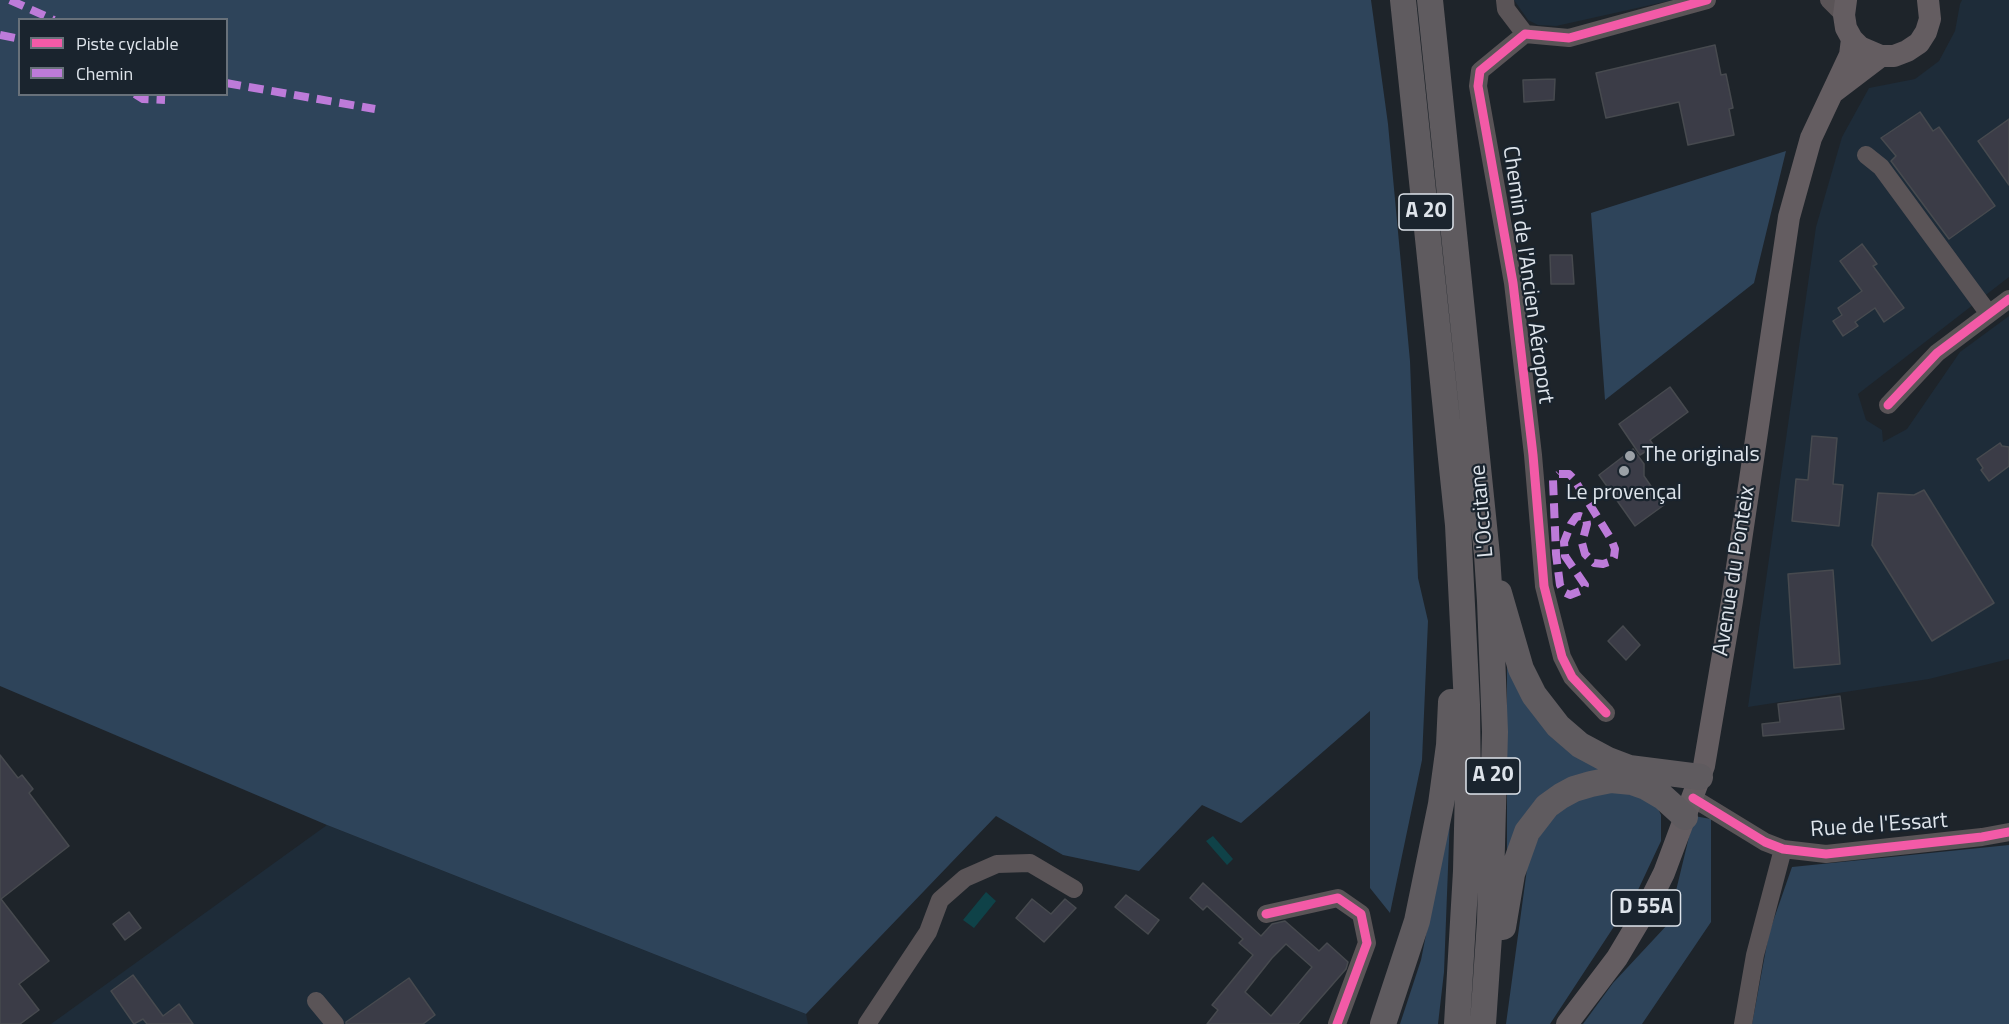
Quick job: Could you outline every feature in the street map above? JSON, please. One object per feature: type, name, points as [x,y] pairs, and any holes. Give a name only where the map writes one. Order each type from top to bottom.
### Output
[{"type":"highway","name":"L'Occitane","points":[[1403,0],[1458,525],[1467,705],[1468,787],[1466,871],[1457,1024]]},
{"type":"highway","name":"L'Occitane","points":[[1431,0],[1487,555],[1495,732],[1490,921],[1483,1024]]},
{"type":"highway","points":[[1487,555],[1521,669],[1534,695],[1558,726],[1580,745],[1608,760],[1693,797]]},
{"type":"highway","points":[[1383,1024],[1417,921],[1441,804],[1449,745],[1452,654],[1462,628]]},
{"type":"highway","points":[[1485,996],[1498,967],[1512,874],[1519,851],[1527,832],[1547,806],[1574,789],[1611,780],[1632,782],[1663,797],[1693,797]]},
{"type":"main road","points":[[1839,5],[1852,39],[1870,53],[1894,56],[1908,51],[1919,43],[1926,32],[1931,2]]},
{"type":"main road","name":"Avenue du Ponteix","points":[[1566,1024],[1617,958],[1645,911],[1664,873],[1693,797],[1709,737],[1789,217],[1810,138],[1850,55],[1852,39]]},
{"type":"main road","name":"Avenue du Ponteix","points":[[1834,92],[1881,56]]},
{"type":"street","points":[[1505,0],[1506,9],[1525,34],[1569,38],[1651,8],[1707,0]]},
{"type":"street","name":"Chemin de l'Ancien Aéroport","points":[[1525,34],[1480,71],[1478,86],[1513,284],[1533,454],[1544,586],[1562,657],[1572,677],[1606,713]]},
{"type":"street","points":[[1866,155],[1881,167],[1989,314]]},
{"type":"street","points":[[1888,405],[1937,352],[2008,301]]},
{"type":"street","name":"Rue de l'Essart","points":[[1693,797],[1765,842],[1783,849],[1826,854],[2009,832]]},
{"type":"street","points":[[1743,1024],[1755,955],[1783,849]]},
{"type":"street","points":[[867,1024],[928,932],[940,900],[966,878],[997,864],[1030,864],[1074,889]]},
{"type":"street","points":[[1266,914],[1338,898],[1361,914],[1367,943],[1337,1024]]},
{"type":"street","points":[[316,1001],[335,1024]]},
{"type":"shaded area","points":[[0,0],[1371,0],[1388,124],[1410,361],[1418,578],[1428,621],[1422,760],[1390,913],[1370,888],[1370,711],[1241,823],[1202,805],[1139,871],[1063,855],[996,816],[806,1014],[327,825],[0,686]]},
{"type":"shaded area","points":[[1514,0],[1673,0],[1556,26],[1538,25],[1528,20]]},
{"type":"shaded area","points":[[1962,0],[2009,0],[2009,277],[1858,394],[1866,420],[1882,430],[1883,442],[1907,429],[1960,352],[2009,316],[2009,659],[1929,679],[1748,707],[1816,227],[1842,137],[1869,88],[1915,79],[1939,61],[1955,31]]},
{"type":"shaded area","points":[[1786,151],[1754,283],[1605,400],[1591,213]]},
{"type":"shaded area","points":[[1507,648],[1531,709],[1617,771],[1571,778],[1507,859]]},
{"type":"shaded area","points":[[1608,787],[1652,796],[1661,815],[1661,841],[1638,890],[1550,1024],[1506,1024],[1529,854],[1557,807]]},
{"type":"shaded area","points":[[1451,790],[1444,972],[1438,1024],[1400,1024],[1421,960]]},
{"type":"shaded area","points":[[1694,816],[1711,819],[1711,922],[1642,1024],[1583,1024],[1613,983],[1668,924]]},
{"type":"shaded area","points":[[327,825],[806,1014],[808,1024],[51,1024]]},
{"type":"shaded area","points":[[1213,836],[1233,859],[1227,865],[1206,841]]},
{"type":"shaded area","points":[[2009,845],[2009,1024],[1752,1024],[1769,933],[1792,867]]},
{"type":"shaded area","points":[[986,892],[996,901],[974,928],[963,920]]},
{"type":"building","points":[[1715,45],[1721,75],[1726,74],[1733,108],[1729,109],[1734,135],[1688,145],[1679,102],[1606,118],[1596,73]]},
{"type":"building","points":[[1555,79],[1554,100],[1524,102],[1523,80]]},
{"type":"building","points":[[1920,112],[1933,131],[1939,127],[1995,206],[1949,239],[1891,161],[1896,156],[1881,138]]},
{"type":"building","points":[[2009,119],[2009,185],[1978,141]]},
{"type":"building","points":[[1862,244],[1877,264],[1873,266],[1904,308],[1884,322],[1875,308],[1855,322],[1858,326],[1843,336],[1833,321],[1842,315],[1838,308],[1862,291],[1840,261]]},
{"type":"building","points":[[1550,255],[1572,255],[1574,284],[1551,284]]},
{"type":"building","points":[[1670,387],[1688,412],[1650,440],[1654,446],[1640,455],[1619,424]]},
{"type":"building","points":[[1812,436],[1837,438],[1833,484],[1843,485],[1839,526],[1792,521],[1796,479],[1808,480]]},
{"type":"building","points":[[2000,443],[2002,446],[2009,447],[2009,466],[1989,481],[1977,459]]},
{"type":"building","points":[[1633,449],[1644,464],[1644,476],[1664,505],[1635,526],[1599,475]]},
{"type":"building","points":[[1924,490],[1994,603],[1932,641],[1872,545],[1878,493],[1914,495]]},
{"type":"building","points":[[1833,570],[1840,664],[1794,668],[1788,574]]},
{"type":"building","points":[[1623,626],[1640,645],[1626,660],[1608,641]]},
{"type":"building","points":[[1840,696],[1844,729],[1763,736],[1762,724],[1780,722],[1778,704]]},
{"type":"building","points":[[0,755],[18,778],[22,775],[33,789],[29,793],[69,846],[1,899],[49,961],[19,984],[39,1010],[20,1024],[0,1024]]},
{"type":"building","points":[[1203,883],[1261,936],[1272,924],[1285,921],[1319,951],[1327,943],[1348,962],[1346,969],[1298,1024],[1207,1024],[1218,1010],[1212,1005],[1253,955],[1239,943],[1243,939],[1207,906],[1203,910],[1190,898]],"holes":[[[1286,944],[1312,967],[1271,1016],[1245,992]]]},
{"type":"building","points":[[1126,895],[1159,920],[1148,934],[1115,907]]},
{"type":"building","points":[[1032,899],[1051,914],[1065,899],[1076,908],[1044,942],[1016,918]]},
{"type":"building","points":[[129,912],[141,928],[125,940],[113,924]]},
{"type":"building","points":[[133,975],[163,1016],[179,1004],[193,1024],[147,1024],[143,1019],[134,1024],[111,991]]},
{"type":"building","points":[[409,978],[435,1015],[423,1024],[346,1024],[346,1022]]},
{"type":"marked path","points":[[10,0],[50,18]]},
{"type":"marked path","points":[[0,35],[18,39]]},
{"type":"marked path","points":[[228,83],[375,109]]},
{"type":"marked path","points":[[138,96],[143,99],[165,100]]},
{"type":"marked path","points":[[1559,474],[1569,474],[1574,479],[1615,549],[1612,561],[1603,564],[1594,563],[1585,554],[1582,543],[1587,524],[1586,518],[1576,517],[1564,542],[1565,556],[1585,585],[1583,590],[1570,595],[1564,592],[1560,585],[1556,554],[1553,480],[1559,474]]},
{"type":"cycle path","points":[[1606,713],[1572,677],[1562,657],[1544,586],[1533,455],[1513,283],[1478,86],[1480,71],[1525,34],[1569,38],[1707,0]]},
{"type":"cycle path","points":[[1888,405],[1937,353],[2009,299]]},
{"type":"cycle path","points":[[1693,798],[1765,842],[1783,849],[1826,854],[2009,832]]},
{"type":"cycle path","points":[[1266,914],[1338,898],[1361,914],[1367,943],[1337,1024]]},
{"type":"place","name":"The originals","points":[[1630,456]]},
{"type":"place","name":"Le provençal","points":[[1624,471]]}]
